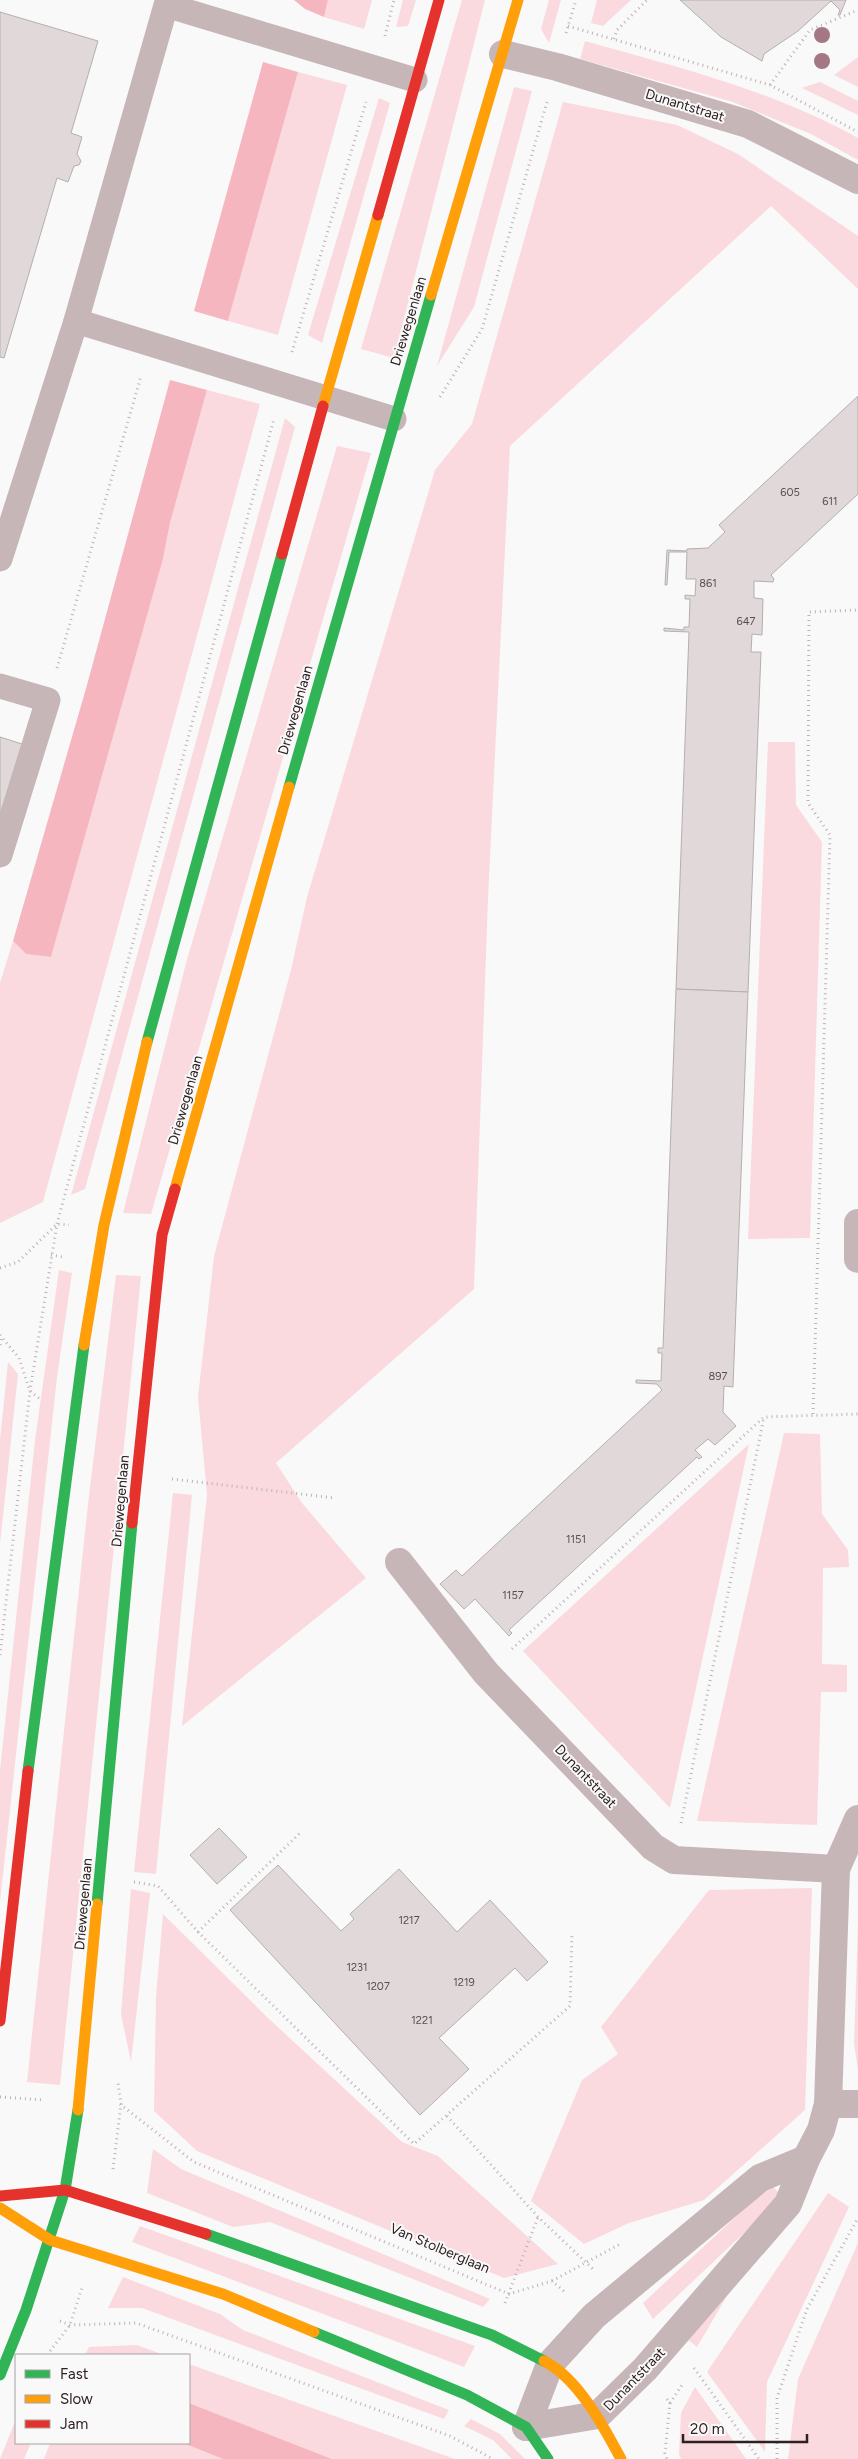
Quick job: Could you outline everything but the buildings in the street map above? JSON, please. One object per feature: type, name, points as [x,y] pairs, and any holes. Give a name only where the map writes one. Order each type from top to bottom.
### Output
[{"type":"street","points":[[0,2021],[24,1802],[58,1558],[80,1377],[104,1225],[146,1040],[325,399],[439,0]]},
{"type":"street","name":"Driewegenlaan","points":[[0,2375],[26,2310],[66,2190],[80,2093],[136,1480],[162,1235],[394,420],[518,0]]},
{"type":"street","name":"Dunantstraat","points":[[503,54],[557,67],[748,124],[858,180]]},
{"type":"street","points":[[858,1222],[858,1259]]},
{"type":"street","name":"Dunantstraat","points":[[399,1562],[486,1673],[652,1847],[674,1860],[836,1869]]},
{"type":"street","name":"Dunantstraat","points":[[526,2427],[598,2415],[645,2369],[788,2204],[806,2159],[821,2130],[828,2104],[836,1869],[858,1819]]},
{"type":"street","points":[[828,2104],[858,2104]]},
{"type":"street","points":[[526,2427],[550,2364],[594,2316],[760,2178],[806,2159]]},
{"type":"street","points":[[0,2196],[66,2190],[246,2246],[492,2335],[550,2364],[576,2389],[598,2415],[621,2459]]},
{"type":"street","points":[[0,2208],[50,2240],[222,2294],[467,2395],[526,2427],[548,2459]]},
{"type":"lane","points":[[0,559],[76,321],[166,5],[415,80]]},
{"type":"lane","points":[[76,321],[394,420]]},
{"type":"lane","points":[[0,686],[48,700],[0,856]]},
{"type":"path","points":[[0,1655],[30,1391],[56,1224],[283,386],[394,0]]},
{"type":"path","points":[[438,400],[482,329],[576,0]]},
{"type":"path","points":[[614,39],[617,30],[647,0]]},
{"type":"path","points":[[770,85],[810,30],[858,10]]},
{"type":"path","points":[[568,26],[770,85],[858,132]]},
{"type":"path","points":[[48,700],[150,344]]},
{"type":"path","points":[[813,1414],[830,835],[808,803],[809,612],[858,610]]},
{"type":"path","points":[[0,1336],[19,1358],[30,1391]]},
{"type":"path","points":[[0,1336],[0,1345]]},
{"type":"path","points":[[486,1673],[764,1416],[858,1414]]},
{"type":"path","points":[[674,1860],[764,1416]]},
{"type":"path","points":[[164,1478],[336,1498]]},
{"type":"path","points":[[198,1932],[301,1832]]},
{"type":"path","points":[[132,1882],[158,1886],[198,1932],[414,2144],[570,2006],[572,1934]]},
{"type":"path","name":"Van Stolberglaan","points":[[118,2076],[121,2104],[194,2162],[510,2294]]},
{"type":"path","points":[[510,2294],[538,2217]]},
{"type":"path","points":[[777,2459],[777,2398],[808,2309],[858,2218]]},
{"type":"path","points":[[510,2294],[552,2281],[594,2316]]},
{"type":"path","points":[[47,2354],[70,2325],[136,2323],[450,2436],[493,2459]]},
{"type":"path","points":[[645,2369],[670,2403],[665,2453],[668,2459]]},
{"type":"shaded area","points":[[294,0],[328,0],[324,17],[305,9]]},
{"type":"shaded area","points":[[328,0],[372,0],[364,29],[324,17]]},
{"type":"shaded area","points":[[403,0],[416,0],[408,26],[396,27]]},
{"type":"shaded area","points":[[462,0],[485,0],[394,358],[361,349]]},
{"type":"shaded area","points":[[549,0],[561,0],[549,43],[541,29]]},
{"type":"shaded area","points":[[597,0],[631,0],[603,26],[591,23]]},
{"type":"shaded area","points":[[585,41],[725,82],[792,106],[858,138],[858,160],[811,134],[733,102],[580,59]]},
{"type":"shaded area","points":[[858,57],[858,87],[834,75]]},
{"type":"shaded area","points":[[263,62],[298,72],[228,321],[194,311]]},
{"type":"shaded area","points":[[298,72],[347,85],[278,335],[228,321]]},
{"type":"shaded area","points":[[820,82],[858,101],[858,115],[802,88]]},
{"type":"shaded area","points":[[514,87],[532,91],[474,307],[437,366]]},
{"type":"shaded area","points":[[379,98],[390,103],[322,343],[308,335]]},
{"type":"shaded area","points":[[563,102],[677,125],[738,154],[858,236],[858,289],[771,206],[510,446],[488,899],[474,1289],[276,1463],[302,1503],[366,1578],[182,1726],[207,1495],[198,1397],[214,1256],[291,970],[307,897],[435,470],[472,424]]},
{"type":"shaded area","points":[[170,380],[207,390],[170,523],[163,559],[51,957],[26,954],[13,941],[87,685]]},
{"type":"shaded area","points":[[207,390],[260,404],[43,1202],[0,1223],[0,983],[13,941],[26,954],[51,957],[163,559],[170,523]]},
{"type":"shaded area","points":[[285,418],[295,427],[85,1189],[71,1195]]},
{"type":"shaded area","points":[[337,446],[371,453],[151,1214],[123,1213],[186,963]]},
{"type":"shaded area","points":[[768,742],[795,742],[796,805],[822,842],[810,1238],[748,1239]]},
{"type":"shaded area","points":[[59,1270],[72,1273],[57,1377],[0,1902],[0,1770],[35,1440]]},
{"type":"shaded area","points":[[116,1275],[141,1276],[60,2085],[27,2082],[88,1504]]},
{"type":"shaded area","points":[[8,1362],[18,1374],[0,1544],[0,1440]]},
{"type":"shaded area","points":[[784,1433],[820,1434],[822,1514],[848,1550],[849,1567],[823,1568],[822,1664],[847,1665],[847,1692],[821,1692],[817,1825],[697,1821]]},
{"type":"shaded area","points":[[749,1444],[670,1808],[523,1651]]},
{"type":"shaded area","points":[[173,1493],[192,1495],[156,1874],[134,1872]]},
{"type":"shaded area","points":[[812,1888],[805,2110],[704,2200],[629,2223],[584,2244],[531,2201],[582,2080],[618,2054],[601,2027],[709,1890]]},
{"type":"shaded area","points":[[131,1889],[150,1893],[131,2062],[121,2014]]},
{"type":"shaded area","points":[[163,1914],[267,2017],[402,2142],[438,2156],[558,2264],[504,2278],[197,2151],[154,2111],[156,1997]]},
{"type":"shaded area","points":[[858,1923],[858,2070],[854,2044]]},
{"type":"shaded area","points":[[153,2149],[181,2169],[490,2299],[483,2307],[270,2222],[233,2227],[147,2193]]},
{"type":"shaded area","points":[[771,2184],[782,2197],[653,2319],[643,2303]]},
{"type":"shaded area","points":[[828,2193],[849,2207],[767,2382],[765,2452],[707,2372]]},
{"type":"shaded area","points":[[140,2226],[475,2346],[464,2367],[132,2242]]},
{"type":"shaded area","points":[[858,2243],[858,2459],[788,2459],[798,2379]]},
{"type":"shaded area","points":[[123,2277],[220,2314],[243,2330],[449,2410],[444,2419],[142,2308],[108,2308]]},
{"type":"shaded area","points":[[734,2284],[697,2347],[687,2339]]},
{"type":"shaded area","points":[[137,2345],[161,2354],[86,2354],[89,2347]]},
{"type":"shaded area","points":[[190,2364],[455,2459],[332,2459],[190,2403]]},
{"type":"shaded area","points":[[695,2387],[746,2459],[681,2459],[679,2454],[681,2413]]},
{"type":"shaded area","points":[[190,2403],[332,2459],[223,2459],[186,2444],[190,2444]]},
{"type":"shaded area","points":[[471,2419],[500,2434],[525,2459],[512,2459],[493,2440],[464,2426]]},
{"type":"shaded area","points":[[15,2422],[15,2444],[31,2444],[24,2459],[0,2459]]},
{"type":"shaded area","points":[[50,2444],[186,2444],[223,2459],[44,2459]]},
{"type":"traffic: fast","points":[[289,787],[431,295]]},
{"type":"traffic: fast","points":[[147,1042],[282,554]]},
{"type":"traffic: fast","points":[[28,1771],[84,1345]]},
{"type":"traffic: fast","points":[[97,1904],[132,1523]]},
{"type":"traffic: fast","points":[[0,2375],[26,2310],[65,2190],[78,2110]]},
{"type":"traffic: fast","points":[[206,2234],[492,2335],[544,2361]]},
{"type":"traffic: fast","points":[[314,2332],[467,2395],[526,2427],[548,2459]]},
{"type":"traffic: slow","points":[[431,295],[518,0]]},
{"type":"traffic: slow","points":[[323,406],[378,215]]},
{"type":"traffic: slow","points":[[175,1189],[289,787]]},
{"type":"traffic: slow","points":[[84,1345],[104,1225],[147,1042]]},
{"type":"traffic: slow","points":[[78,2110],[97,1904]]},
{"type":"traffic: slow","points":[[0,2208],[50,2240],[223,2294],[314,2332]]},
{"type":"traffic: slow","points":[[544,2361],[568,2379],[579,2391],[598,2418],[621,2459]]},
{"type":"traffic: jam","points":[[378,215],[439,0]]},
{"type":"traffic: jam","points":[[282,554],[323,406]]},
{"type":"traffic: jam","points":[[132,1523],[162,1235],[175,1189]]},
{"type":"traffic: jam","points":[[0,2021],[28,1771]]},
{"type":"traffic: jam","points":[[0,2196],[65,2190],[206,2234]]}]
